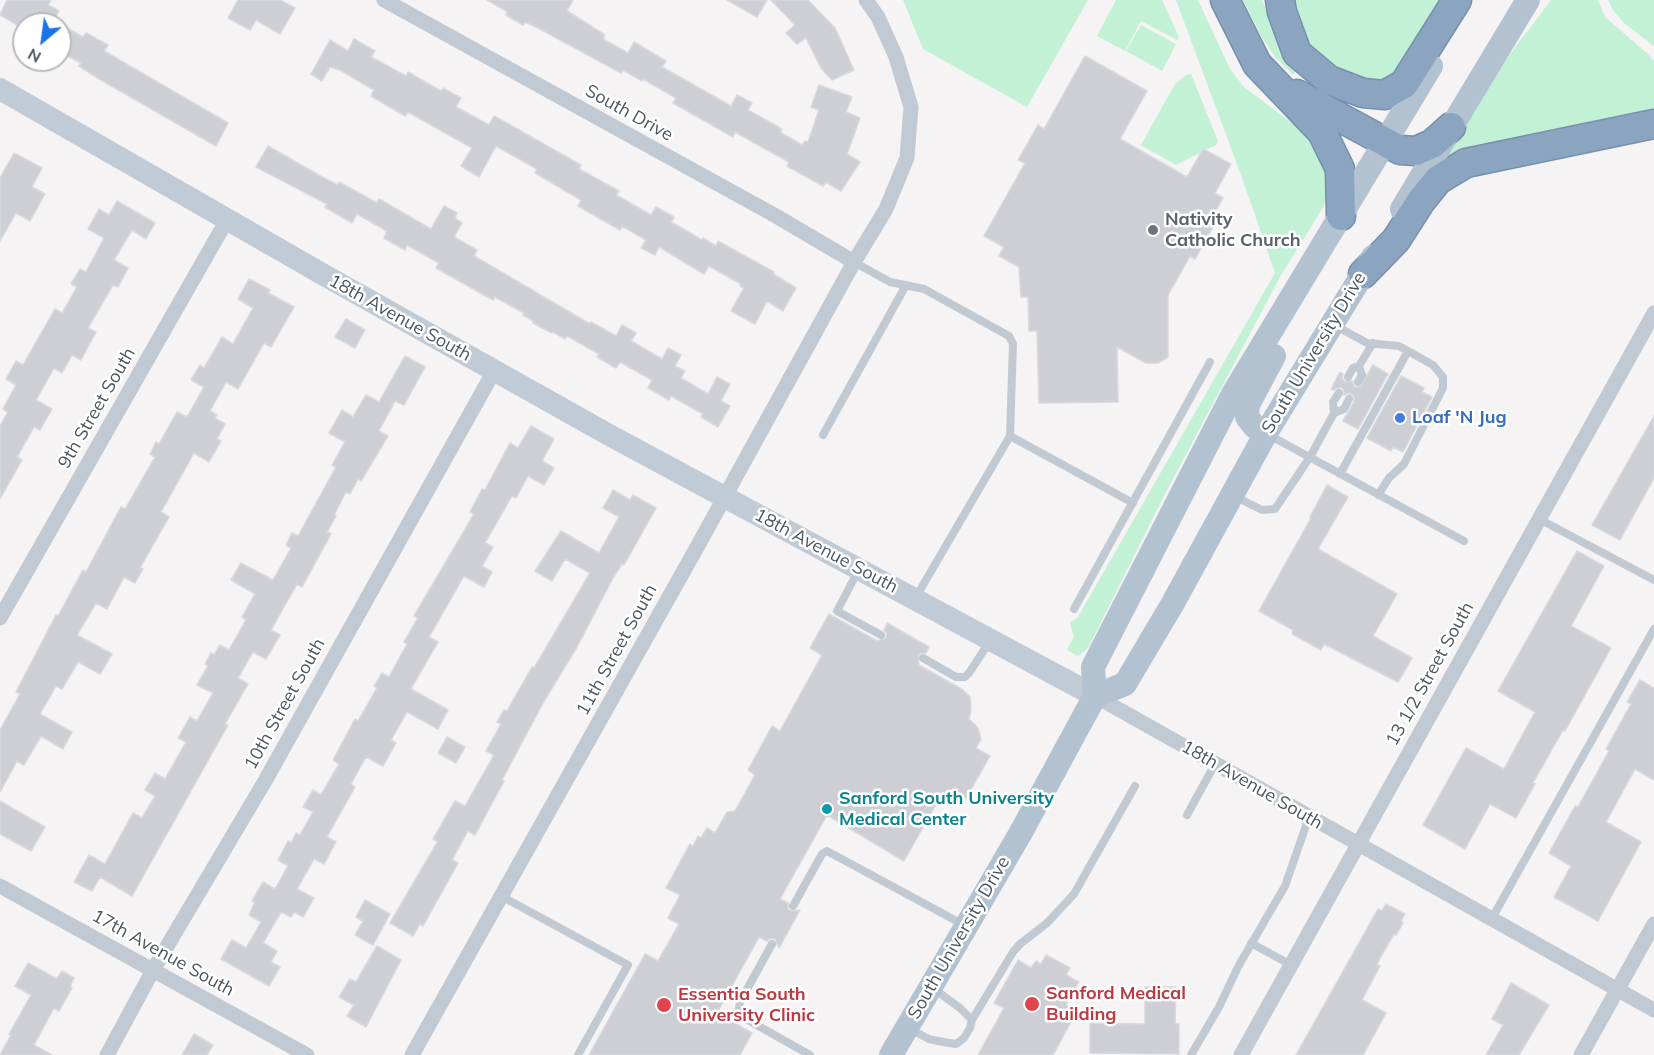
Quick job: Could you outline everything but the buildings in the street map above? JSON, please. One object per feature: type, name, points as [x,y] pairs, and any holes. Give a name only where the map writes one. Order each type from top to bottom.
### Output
[{"type":"highway","points":[[1225,0],[1257,64],[1322,132],[1340,169],[1341,216]]},
{"type":"highway","points":[[1280,0],[1296,53],[1329,80],[1363,93],[1385,95],[1404,84],[1457,0]]},
{"type":"highway","points":[[1278,86],[1306,98],[1400,150],[1416,151],[1432,144],[1451,127]]},
{"type":"highway","points":[[1363,274],[1396,240],[1421,201],[1438,180],[1466,163],[1654,124]]},
{"type":"main road","points":[[1095,696],[1093,667],[1233,394],[1472,0]]},
{"type":"main road","name":"South University Drive","points":[[891,1055],[1020,834],[1095,696],[1125,684],[1173,603],[1266,433],[1528,0]]},
{"type":"main road","points":[[1266,433],[1255,427],[1247,417],[1248,405],[1323,257],[1341,216]]},
{"type":"street","name":"South Drive","points":[[384,0],[776,216],[854,262]]},
{"type":"street","name":"11th Street South","points":[[412,1055],[854,262],[886,209],[907,158],[911,107],[896,57],[878,17],[866,0]]},
{"type":"street","name":"18th Avenue South","points":[[0,89],[494,371],[1095,696],[1654,1010]]},
{"type":"street","name":"9th Street South","points":[[0,618],[228,218]]},
{"type":"street","name":"13 1/2 Street South","points":[[1240,1055],[1654,313]]},
{"type":"street","name":"10th Street South","points":[[107,1055],[153,970],[265,781],[494,371]]},
{"type":"street","name":"17th Avenue South","points":[[0,886],[307,1055]]},
{"type":"street","points":[[1581,1055],[1654,924]]},
{"type":"lane","points":[[854,262],[890,282],[924,289],[1010,336],[1012,340],[1010,436],[915,599]]},
{"type":"lane","points":[[824,435],[906,285]]},
{"type":"lane","points":[[1333,323],[1367,343],[1399,346],[1433,365],[1443,377],[1443,388],[1404,464],[1389,477],[1378,495]]},
{"type":"lane","points":[[1348,377],[1353,369],[1359,366],[1373,343]]},
{"type":"lane","points":[[1340,474],[1408,351]]},
{"type":"lane","points":[[1074,609],[1210,362]]},
{"type":"lane","points":[[1358,382],[1362,375],[1359,366]]},
{"type":"lane","points":[[1232,495],[1262,510],[1275,509],[1310,457],[1334,413],[1333,402],[1339,393]]},
{"type":"lane","points":[[1334,413],[1344,409],[1349,399]]},
{"type":"lane","points":[[1266,433],[1464,541]]},
{"type":"lane","points":[[1010,436],[1133,502]]},
{"type":"lane","points":[[1539,519],[1654,580]]},
{"type":"lane","points":[[859,569],[837,611],[880,635]]},
{"type":"lane","points":[[1491,920],[1654,629]]},
{"type":"lane","points":[[923,658],[956,677],[965,677],[990,639]]},
{"type":"lane","points":[[1187,815],[1215,764]]},
{"type":"lane","points":[[906,1028],[929,1039],[956,1044],[964,1038],[972,1020],[1013,952],[1061,910],[1074,894],[1135,786]]},
{"type":"lane","points":[[1191,1055],[1251,943],[1285,886],[1310,817]]},
{"type":"lane","points":[[794,906],[822,854],[827,851],[965,926]]},
{"type":"lane","points":[[501,896],[628,965],[578,1055]]},
{"type":"lane","points":[[1251,943],[1291,965]]},
{"type":"lane","points":[[772,944],[740,1002],[739,1008],[746,1019],[809,1055]]},
{"type":"lane","points":[[930,986],[972,1020]]},
{"type":"green space","points":[[903,0],[1088,0],[1027,107],[923,49]]},
{"type":"green space","points":[[1116,0],[1162,0],[1179,37],[1177,40],[1141,21],[1125,51],[1097,36]]},
{"type":"green space","points":[[1176,0],[1198,0],[1230,69],[1244,87],[1317,142],[1331,172],[1324,206],[1280,277],[1164,496],[1088,648],[1078,656],[1067,650],[1074,637],[1070,623],[1078,617],[1275,273]]},
{"type":"green space","points":[[1243,0],[1262,0],[1277,37],[1299,67],[1293,75],[1276,58],[1262,38]]},
{"type":"green space","points":[[1290,0],[1443,0],[1399,69],[1380,81],[1369,82],[1334,68],[1310,46],[1303,36]]},
{"type":"green space","points":[[1551,0],[1598,0],[1605,17],[1649,55],[1654,61],[1654,113],[1439,168],[1492,78]]},
{"type":"green space","points":[[1608,0],[1654,0],[1654,46],[1624,23]]},
{"type":"green space","points":[[1141,25],[1176,44],[1162,71],[1126,51]]},
{"type":"green space","points":[[1191,74],[1218,141],[1216,145],[1176,165],[1141,145],[1175,84],[1186,75]]},
{"type":"place","name":"Nativity Catholic Church","points":[[1153,230]]},
{"type":"place","name":"Loaf 'N Jug","points":[[1400,418]]},
{"type":"place","name":"Sanford South University Medical Center","points":[[827,809]]},
{"type":"place","name":"Sanford Medical Building","points":[[1032,1004]]},
{"type":"place","name":"Essentia South University Clinic","points":[[664,1005]]}]
